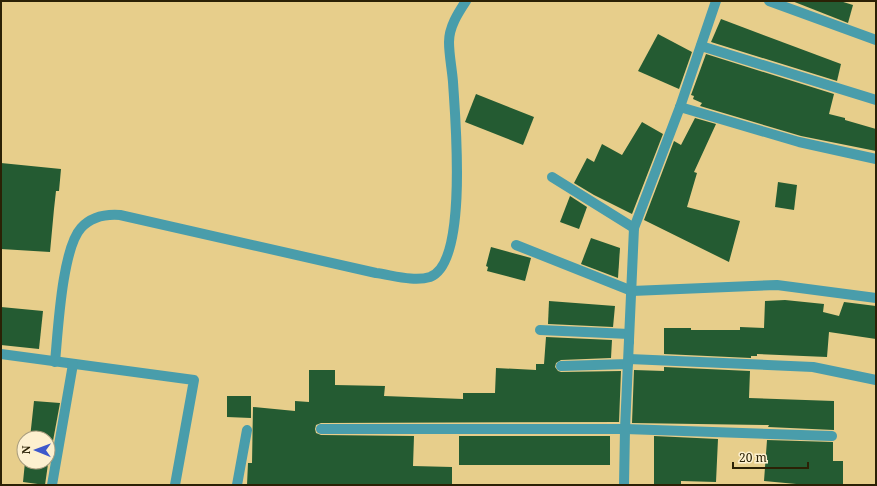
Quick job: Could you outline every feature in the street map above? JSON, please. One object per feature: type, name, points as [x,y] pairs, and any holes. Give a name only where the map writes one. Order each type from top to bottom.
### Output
[{"type":"street","points":[[55,362],[67,259],[73,241],[81,228],[92,219],[106,214],[120,215],[376,273],[419,278],[432,276],[440,269],[448,257],[452,239],[457,181],[453,81],[449,41],[455,18],[466,1]]},
{"type":"street","points":[[624,485],[634,228],[680,107],[716,1]]},
{"type":"street","points":[[768,1],[876,40]]},
{"type":"street","points":[[701,46],[876,100]]},
{"type":"street","points":[[680,107],[799,142],[876,159]]},
{"type":"street","points":[[552,177],[634,228]]},
{"type":"street","points":[[516,245],[632,291],[777,285],[876,298]]},
{"type":"street","points":[[540,330],[629,334],[628,364],[561,366]]},
{"type":"street","points":[[1,354],[194,380],[175,485]]},
{"type":"street","points":[[629,359],[813,367],[876,380]]},
{"type":"street","points":[[52,485],[73,364]]},
{"type":"street","points":[[321,429],[625,429],[832,436]]},
{"type":"street","points":[[238,485],[247,430]]},
{"type":"building","points":[[792,1],[840,1],[853,5],[848,23]]},
{"type":"building","points":[[721,19],[841,64],[837,81],[711,42]]},
{"type":"building","points":[[658,34],[692,52],[679,89],[638,71]]},
{"type":"building","points":[[706,54],[834,94],[829,114],[876,129],[876,151],[801,136],[700,106],[702,103],[693,99],[694,96],[691,95]]},
{"type":"building","points":[[476,94],[534,117],[523,145],[465,122]]},
{"type":"building","points":[[695,118],[716,124],[694,172],[697,173],[687,207],[740,221],[729,262],[644,220],[674,141],[681,145]]},
{"type":"building","points":[[642,122],[663,134],[632,214],[574,183],[587,158],[594,162],[602,144],[622,155]]},
{"type":"building","points":[[1,163],[61,169],[59,191],[56,191],[50,252],[1,249]]},
{"type":"building","points":[[778,182],[797,185],[794,210],[775,207]]},
{"type":"building","points":[[570,196],[587,207],[579,229],[560,222]]},
{"type":"building","points":[[591,238],[620,248],[618,278],[581,264]]},
{"type":"building","points":[[491,247],[531,258],[525,281],[487,271],[488,267],[486,266]]},
{"type":"building","points":[[785,300],[824,304],[823,312],[839,316],[844,302],[876,306],[876,339],[829,332],[827,357],[757,354],[757,356],[751,356],[751,358],[664,354],[664,328],[691,328],[691,330],[740,330],[740,327],[764,328],[765,301]]},
{"type":"building","points":[[549,301],[615,306],[613,327],[548,324]]},
{"type":"building","points":[[1,307],[43,311],[39,349],[1,345]]},
{"type":"building","points":[[546,337],[612,340],[611,358],[561,360],[556,363],[555,367],[561,372],[621,371],[619,422],[321,423],[316,425],[315,429],[316,433],[321,435],[414,436],[413,466],[452,467],[452,485],[247,485],[248,463],[252,463],[253,407],[295,411],[295,401],[309,402],[309,370],[335,370],[335,385],[385,386],[384,396],[463,399],[463,393],[495,393],[496,368],[536,370],[536,364],[544,364]]},
{"type":"building","points":[[664,367],[750,371],[749,398],[834,401],[834,430],[768,427],[769,425],[632,423],[634,370],[664,371]]},
{"type":"building","points":[[227,396],[251,396],[251,418],[227,417]]},
{"type":"building","points":[[34,401],[60,403],[55,430],[31,430]]},
{"type":"building","points":[[459,436],[610,436],[610,465],[459,465]]},
{"type":"building","points":[[654,436],[718,439],[716,482],[681,481],[681,485],[654,485]]},
{"type":"building","points":[[767,440],[833,442],[833,461],[843,461],[843,485],[807,485],[764,481]]},
{"type":"building","points":[[24,470],[47,470],[45,485],[23,482]]}]
